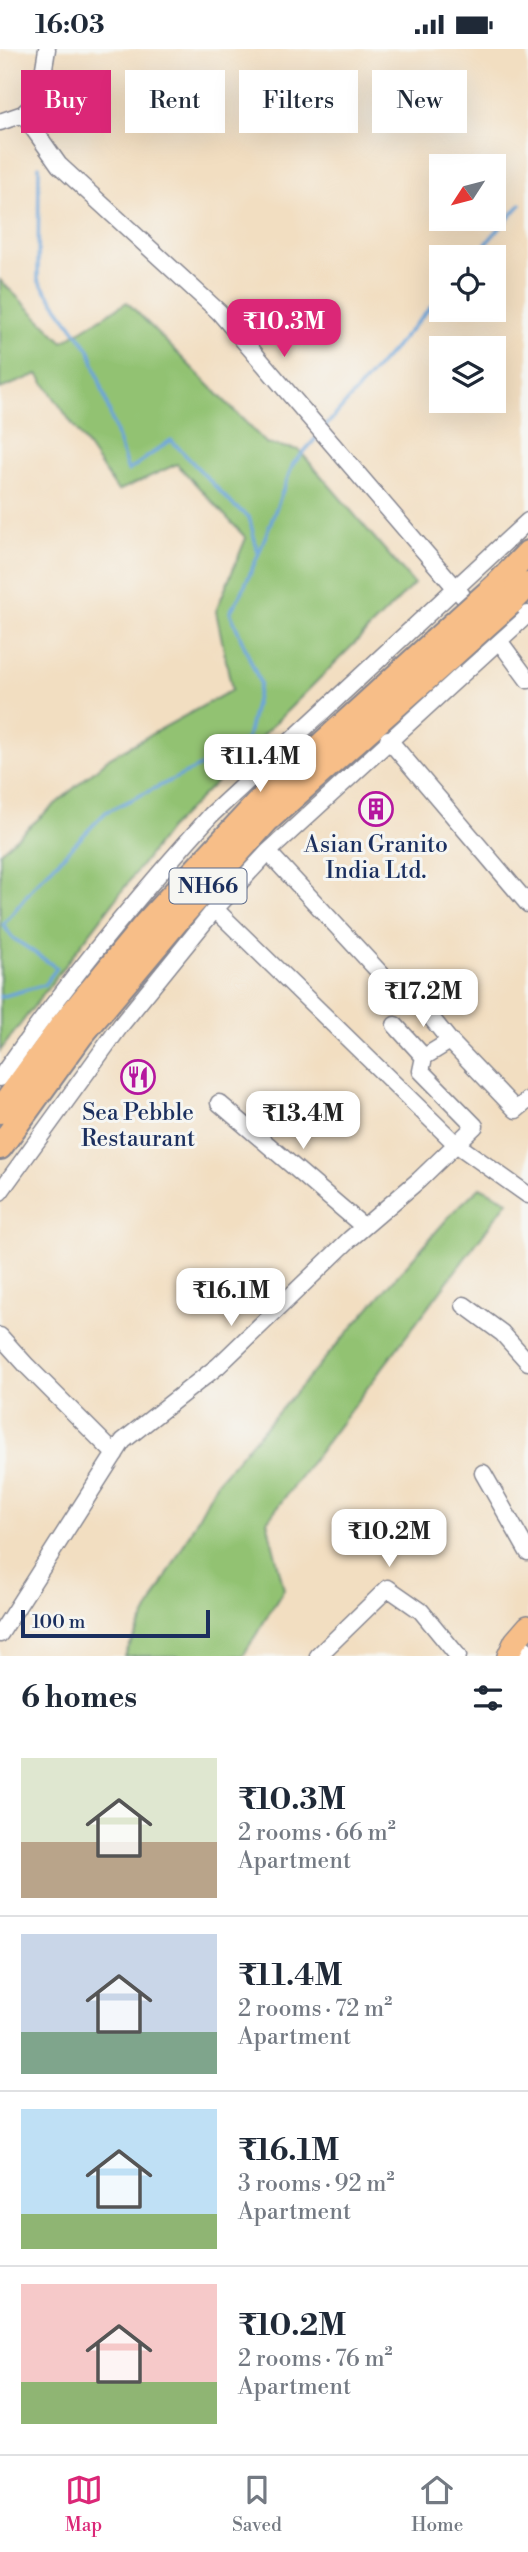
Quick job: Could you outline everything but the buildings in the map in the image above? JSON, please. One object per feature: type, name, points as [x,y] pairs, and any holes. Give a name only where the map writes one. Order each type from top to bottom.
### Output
[{"type":"highway","name":"NH66","points":[[511,601],[528,553]]},
{"type":"highway","name":"NH66","points":[[0,1111],[62,1026],[165,904],[260,802],[442,649],[511,601],[528,585]]},
{"type":"highway","name":"NH66","points":[[0,1147],[81,1035],[179,918],[267,820],[442,649]]},
{"type":"street","points":[[44,70],[47,49]]},
{"type":"street","points":[[0,122],[21,115]]},
{"type":"street","points":[[36,133],[59,165],[219,312],[457,588],[528,680]]},
{"type":"street","points":[[0,1077],[29,1036],[166,864],[211,815],[528,521]]},
{"type":"street","points":[[0,1192],[121,1025],[215,909],[268,852],[499,639],[511,601]]},
{"type":"street","points":[[388,739],[528,904]]},
{"type":"street","points":[[268,852],[395,989],[420,1004],[450,1041],[516,1110],[528,1100]]},
{"type":"street","points":[[215,909],[456,1144],[528,1195]]},
{"type":"street","points":[[395,1025],[424,1057]]},
{"type":"street","points":[[0,1634],[123,1441],[218,1366],[475,1126],[421,1071],[424,1057],[450,1041]]},
{"type":"street","points":[[219,1103],[364,1227]]},
{"type":"street","points":[[464,1305],[502,1333],[528,1362]]},
{"type":"street","points":[[0,1336],[115,1454]]},
{"type":"street","points":[[483,1473],[528,1552]]},
{"type":"street","points":[[318,1656],[388,1588],[421,1611],[458,1656]]},
{"type":"green space","points":[[0,280],[63,342],[127,302],[267,444],[299,450],[414,584],[169,829],[0,1051],[0,852],[110,757],[232,690],[216,611],[246,538],[177,464],[118,491],[38,374],[0,389]]},
{"type":"green space","points":[[480,1187],[508,1201],[267,1521],[284,1589],[243,1656],[124,1656],[217,1482],[454,1211]]},
{"type":"waterway","points":[[39,166],[38,280],[90,351],[128,471],[171,440],[233,505],[249,517],[258,552]]},
{"type":"waterway","points":[[485,245],[521,204]]},
{"type":"waterway","points":[[325,427],[429,309]]},
{"type":"waterway","points":[[0,997],[44,985],[57,968],[13,938],[3,925],[36,884],[106,812],[213,760],[247,739],[260,683],[230,612],[259,553],[293,464],[318,436]]},
{"type":"place","name":"Asian Granito India Ltd.","points":[[376,809]]},
{"type":"place","name":"Sea Pebble Restaurant","points":[[138,1077]]}]
